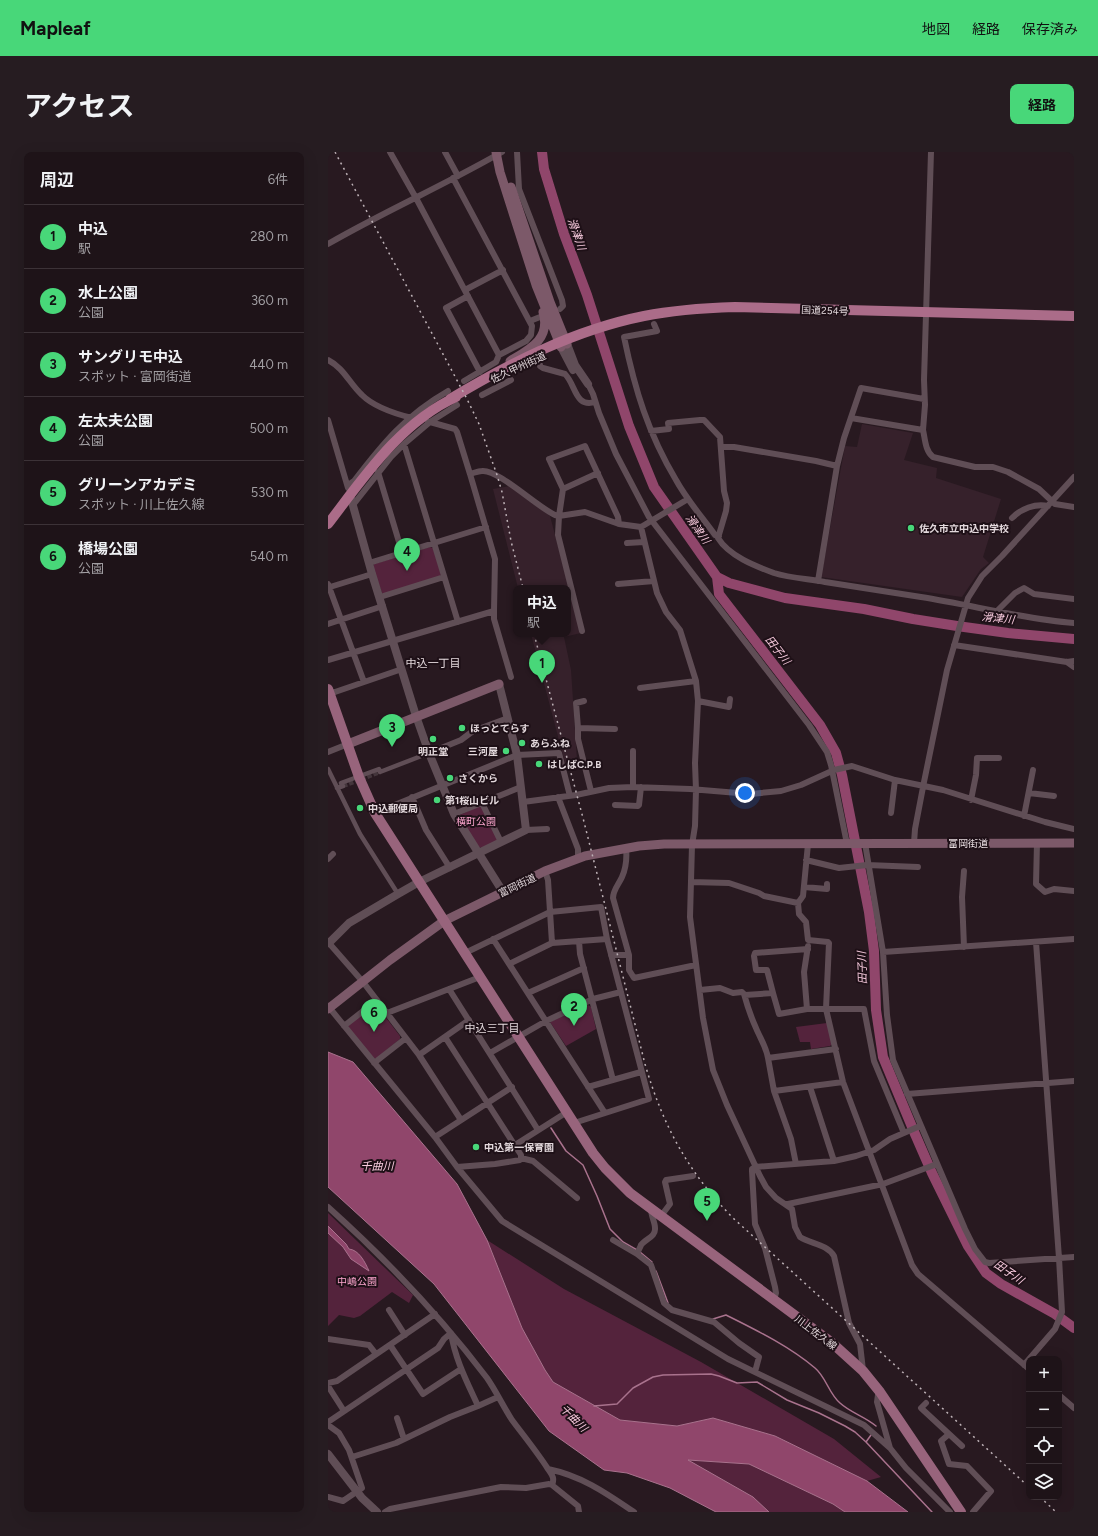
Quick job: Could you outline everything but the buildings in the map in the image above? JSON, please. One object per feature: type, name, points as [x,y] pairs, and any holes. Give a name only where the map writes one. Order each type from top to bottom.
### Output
[{"type":"highway","name":"国道254号","points":[[563,343],[578,335],[616,322],[643,316],[680,310],[734,307],[1074,316]]},
{"type":"highway","name":"佐久甲州街道","points":[[328,524],[350,495],[395,442],[420,419],[487,376],[563,343]]},
{"type":"main road","points":[[487,376],[535,344],[542,335],[544,318],[536,285],[500,172],[498,153]]},
{"type":"main road","points":[[498,153],[563,343]]},
{"type":"main road","points":[[536,285],[563,343]]},
{"type":"main road","points":[[348,744],[499,684]]},
{"type":"main road","points":[[328,692],[359,777],[375,813],[444,921]]},
{"type":"main road","name":"富岡街道","points":[[328,1008],[444,921],[546,871],[578,858],[626,848],[664,844],[1074,843]]},
{"type":"main road","name":"川上佐久線","points":[[444,921],[593,1153],[605,1168],[630,1193],[831,1342],[863,1371],[880,1392],[960,1512]]},
{"type":"street","points":[[390,152],[499,355]]},
{"type":"street","points":[[445,152],[456,177],[530,321],[533,331],[529,341],[499,355],[487,376],[464,381]]},
{"type":"street","points":[[516,152],[519,189],[562,300],[563,306],[560,309]]},
{"type":"street","points":[[930,152],[925,405],[923,430],[927,449],[933,457],[975,468],[993,467],[1008,472],[1039,489],[1047,496],[1050,504]]},
{"type":"street","points":[[328,244],[362,224],[416,198],[498,153]]},
{"type":"street","points":[[465,290],[503,270]]},
{"type":"street","points":[[468,296],[446,308],[487,376]]},
{"type":"street","points":[[530,321],[540,317]]},
{"type":"street","points":[[654,324],[657,331],[624,337],[633,380],[651,432],[676,481],[715,535],[719,536]]},
{"type":"street","points":[[563,343],[570,366],[586,383],[593,394],[616,454],[652,521],[816,735],[827,752],[833,770],[849,844]]},
{"type":"street","points":[[328,360],[340,368],[361,394],[367,399],[412,418]]},
{"type":"street","points":[[540,365],[542,368],[565,374],[578,397],[583,402],[587,404],[595,402]]},
{"type":"street","points":[[482,395],[511,380]]},
{"type":"street","points":[[818,581],[837,466],[861,388],[924,399]]},
{"type":"street","points":[[350,495],[354,481],[383,443],[412,418],[452,399]]},
{"type":"street","points":[[350,495],[378,472],[404,444],[452,399]]},
{"type":"street","points":[[851,418],[923,430]]},
{"type":"street","points":[[328,420],[372,574],[429,753],[454,814],[503,892]]},
{"type":"street","points":[[651,432],[669,429],[668,423],[704,420],[720,437],[722,447],[724,491],[727,503],[719,540],[746,561],[760,568],[776,574],[1074,623]]},
{"type":"street","points":[[428,422],[455,429],[458,432],[495,559],[494,619],[511,677]]},
{"type":"street","points":[[404,444],[458,622]]},
{"type":"street","points":[[570,585],[558,535],[563,490],[549,459],[585,446],[618,517],[619,524]]},
{"type":"street","points":[[722,447],[734,447],[837,466]]},
{"type":"street","points":[[470,474],[482,470],[497,475],[551,513],[559,516],[585,512],[619,524],[640,527],[688,499]]},
{"type":"street","points":[[378,472],[402,552]]},
{"type":"street","points":[[563,490],[598,473]]},
{"type":"street","points":[[914,844],[915,829],[947,670],[965,605],[971,592],[982,576],[1074,477]]},
{"type":"street","points":[[1012,518],[1018,512],[1036,506],[1050,504],[1074,507]]},
{"type":"street","points":[[369,563],[486,527]]},
{"type":"street","points":[[640,527],[661,603],[680,630],[696,681],[698,701],[695,763],[696,790],[695,826],[692,845],[690,917],[703,1018],[713,1070],[727,1106],[755,1167],[766,1187],[776,1198],[788,1204],[792,1209],[795,1227],[800,1237],[824,1247],[832,1252],[834,1256],[850,1323],[860,1344],[863,1371]]},
{"type":"street","points":[[627,543],[644,542]]},
{"type":"street","points":[[364,682],[329,586],[372,574]]},
{"type":"street","points":[[380,597],[444,577]]},
{"type":"street","points":[[618,584],[654,581]]},
{"type":"street","points":[[571,587],[582,631]]},
{"type":"street","points":[[997,611],[1015,593],[1024,588],[1034,594],[1074,599]]},
{"type":"street","points":[[328,624],[383,606]]},
{"type":"street","points":[[328,660],[494,611]]},
{"type":"street","points":[[954,644],[1067,662],[1074,661]]},
{"type":"street","points":[[1067,662],[1074,667]]},
{"type":"street","points":[[328,692],[335,692],[402,669]]},
{"type":"street","points":[[640,688],[696,681]]},
{"type":"street","points":[[499,684],[517,755],[526,830]]},
{"type":"street","points":[[698,701],[728,710],[730,699]]},
{"type":"street","points":[[584,701],[576,704],[578,739],[591,791]]},
{"type":"street","points":[[337,788],[343,786],[341,783],[379,769],[380,772],[429,753],[461,740],[473,732],[508,718]]},
{"type":"street","points":[[578,728],[615,729]]},
{"type":"street","points":[[328,752],[348,744]]},
{"type":"street","points":[[633,751],[633,787]]},
{"type":"street","points":[[375,813],[517,755],[559,753],[570,796]]},
{"type":"street","points":[[971,800],[976,775],[977,758],[999,758]]},
{"type":"street","points":[[523,802],[570,796],[609,788],[641,787],[750,794],[781,791],[801,785],[833,770],[852,766],[896,780],[924,785],[1024,816],[1074,829]]},
{"type":"street","points":[[328,769],[360,834],[398,894]]},
{"type":"street","points":[[1024,816],[1033,770]]},
{"type":"street","points":[[891,813],[896,780]]},
{"type":"street","points":[[454,814],[521,787]]},
{"type":"street","points":[[615,805],[638,806],[641,787]]},
{"type":"street","points":[[1029,793],[1054,796]]},
{"type":"street","points":[[412,797],[426,830],[450,868]]},
{"type":"street","points":[[558,797],[578,849],[578,858]]},
{"type":"street","points":[[482,803],[501,842]]},
{"type":"street","points":[[461,1120],[419,1055],[363,982],[328,942],[349,923],[419,882],[526,830],[547,829]]},
{"type":"street","points":[[1037,843],[1036,884],[1046,892],[1054,889],[1074,891]]},
{"type":"street","points":[[807,1009],[804,972],[808,940],[806,922],[799,914],[798,903],[803,896],[808,844]]},
{"type":"street","points":[[864,844],[883,952],[891,1054],[896,1071],[919,1127],[962,1224],[975,1249],[985,1262],[989,1263],[1074,1257]]},
{"type":"street","points":[[626,848],[626,867],[613,894],[613,898],[629,955],[629,970],[634,978],[696,965]]},
{"type":"street","points":[[806,860],[839,868],[868,865],[918,867]]},
{"type":"street","points":[[546,871],[548,880],[552,943]]},
{"type":"street","points":[[964,871],[962,897],[964,947]]},
{"type":"street","points":[[691,882],[729,883],[764,896],[798,903]]},
{"type":"street","points":[[804,887],[827,889],[827,884]]},
{"type":"street","points":[[465,953],[550,912],[600,907],[649,1099],[574,1123]]},
{"type":"street","points":[[493,939],[605,1113]]},
{"type":"street","points":[[510,964],[552,943],[607,939]]},
{"type":"street","points":[[883,952],[1074,939]]},
{"type":"street","points":[[808,940],[828,942],[829,944],[826,1009],[844,1082],[912,1265],[918,1274],[1024,1365],[1058,1325],[1062,1314],[1060,1258],[1036,942]]},
{"type":"street","points":[[579,941],[584,968],[613,1080]]},
{"type":"street","points":[[808,949],[755,953],[756,970],[767,970],[779,1014],[807,1009],[863,1009],[866,1011],[874,1061],[906,1133]]},
{"type":"street","points":[[612,955],[629,955]]},
{"type":"street","points":[[528,993],[584,968]]},
{"type":"street","points":[[387,1013],[480,977]]},
{"type":"street","points":[[700,990],[723,988],[733,992],[742,992],[745,995],[773,993]]},
{"type":"street","points":[[449,989],[538,1130]]},
{"type":"street","points":[[490,1053],[546,1021],[593,1000],[621,992]]},
{"type":"street","points":[[745,995],[756,1028],[763,1040],[774,1091],[791,1139],[796,1164]]},
{"type":"street","points":[[344,1026],[377,1000]]},
{"type":"street","points":[[328,1008],[435,1137],[457,1167],[487,1201],[502,1221],[668,1321],[701,1343],[755,1372],[864,1425],[890,1448],[923,1486],[950,1512]]},
{"type":"street","points":[[419,1055],[469,1020]]},
{"type":"street","points":[[445,1036],[522,1158]]},
{"type":"street","points":[[374,1063],[406,1038]]},
{"type":"street","points":[[768,1058],[836,1049]]},
{"type":"street","points":[[588,1087],[641,1072]]},
{"type":"street","points":[[906,1094],[1074,1081]]},
{"type":"street","points":[[774,1091],[844,1082]]},
{"type":"street","points":[[435,1137],[512,1087]]},
{"type":"street","points":[[810,1087],[834,1161]]},
{"type":"street","points":[[515,1145],[567,1112]]},
{"type":"street","points":[[755,1167],[834,1161],[856,1156],[870,1152],[890,1139],[919,1127]]},
{"type":"street","points":[[457,1167],[495,1164],[520,1160],[522,1158],[534,1161],[577,1198]]},
{"type":"street","points":[[788,1204],[883,1184],[936,1165]]},
{"type":"street","points":[[755,1167],[752,1169],[755,1224],[765,1248],[775,1287],[776,1293],[774,1300]]},
{"type":"street","points":[[660,1216],[670,1204],[665,1182],[666,1180],[693,1176]]},
{"type":"street","points":[[328,1207],[395,1271],[451,1333],[487,1379],[512,1419],[540,1455],[553,1476],[554,1481],[552,1485]]},
{"type":"street","points":[[638,1252],[642,1244],[655,1232],[651,1209]]},
{"type":"street","points":[[613,1240],[638,1252],[651,1265],[664,1303],[672,1310],[714,1322],[738,1343],[759,1358],[755,1372]]},
{"type":"street","points":[[389,1310],[405,1335]]},
{"type":"street","points":[[344,1411],[328,1385],[337,1381],[435,1314]]},
{"type":"street","points":[[451,1333],[461,1369],[478,1406]]},
{"type":"street","points":[[328,1497],[344,1501],[362,1488],[362,1484],[352,1457],[339,1433],[328,1423],[438,1348],[444,1339],[451,1333]]},
{"type":"street","points":[[328,1339],[369,1345],[376,1354]]},
{"type":"street","points":[[390,1345],[423,1394],[461,1369]]},
{"type":"street","points":[[880,1392],[878,1395],[878,1402],[890,1448]]},
{"type":"street","points":[[352,1457],[404,1439],[450,1417],[498,1397]]},
{"type":"street","points":[[1062,1398],[1074,1408]]},
{"type":"street","points":[[926,1403],[921,1408],[962,1446]]},
{"type":"street","points":[[397,1418],[404,1439]]},
{"type":"street","points":[[949,1434],[941,1441],[949,1464],[967,1466],[992,1491],[972,1512]]},
{"type":"street","points":[[328,1454],[357,1492],[377,1512]]},
{"type":"street","points":[[548,1469],[572,1475],[595,1486],[634,1512]]},
{"type":"street","points":[[384,1512],[390,1509],[501,1487],[526,1488],[549,1484],[578,1506],[579,1512]]},
{"type":"shaded area","name":"佐久市立中込中学校","points":[[862,424],[913,433],[904,460],[937,468],[936,478],[1001,499],[983,557],[989,563],[981,569],[962,597],[821,577],[845,446],[857,447]]},
{"type":"shaded area","points":[[510,486],[550,516],[568,585],[517,585],[493,489]]},
{"type":"shaded area","points":[[571,595],[581,633],[571,635]]},
{"type":"shaded area","points":[[532,637],[564,637],[571,670],[577,760],[565,763]]},
{"type":"green space","points":[[430,547],[433,548],[441,574],[440,576],[385,594],[382,593],[373,568],[374,564]]},
{"type":"green space","name":"横町公園","points":[[479,806],[482,808],[498,841],[482,848],[478,847],[458,816]]},
{"type":"green space","points":[[374,1005],[377,1006],[400,1036],[400,1039],[377,1058],[372,1058],[348,1028],[349,1024]]},
{"type":"green space","points":[[588,1005],[591,1007],[596,1029],[566,1046],[550,1022]]},
{"type":"green space","points":[[827,1023],[832,1044],[830,1046],[811,1049],[810,1042],[800,1042],[796,1027]]},
{"type":"green space","name":"中嶋公園","points":[[328,1213],[413,1295],[409,1303],[392,1292],[360,1316],[354,1318],[339,1315],[328,1326]]},
{"type":"green space","points":[[487,1240],[564,1289],[701,1362],[834,1439],[881,1477],[867,1481],[775,1436],[713,1418],[677,1426],[620,1420],[553,1382],[522,1328]]},
{"type":"green space","points":[[687,1460],[749,1464],[833,1504],[845,1512],[769,1512],[753,1497]]},
{"type":"water","name":"千曲川","points":[[328,1052],[353,1062],[457,1184],[487,1240],[522,1328],[553,1382],[620,1420],[677,1426],[713,1418],[775,1436],[867,1481],[908,1512],[845,1512],[833,1504],[749,1464],[688,1460],[753,1497],[769,1512],[716,1512],[670,1488],[627,1473],[604,1470],[549,1431],[434,1284],[328,1187]]},
{"type":"water","points":[[328,1226],[349,1249],[359,1254],[364,1260],[369,1271],[351,1259],[343,1247],[328,1233]]},
{"type":"waterway","name":"滑津川","points":[[542,152],[544,169],[564,234],[587,295],[629,426],[654,487],[717,577],[729,583],[785,598],[864,609],[957,626],[1008,633],[1074,639]]},
{"type":"waterway","name":"田子川","points":[[717,577],[719,594],[820,725],[836,753],[842,775],[869,912],[874,951],[876,1010],[883,1057],[932,1173],[968,1246],[986,1273],[1001,1284],[1055,1314],[1074,1328]]},
{"type":"waterway","points":[[551,1128],[566,1151],[583,1165],[610,1229],[623,1242],[637,1250]]},
{"type":"waterway","points":[[640,1252],[652,1262]]},
{"type":"waterway","points":[[656,1271],[668,1303]]},
{"type":"waterway","points":[[713,1319],[726,1315],[772,1339],[805,1360],[819,1372],[833,1395],[840,1403],[876,1426]]},
{"type":"waterway","points":[[594,1406],[617,1404],[633,1388],[653,1377],[663,1375],[711,1374],[737,1383],[757,1382],[787,1400],[819,1413],[855,1432],[932,1512]]},
{"type":"waterway","points":[[866,1442],[871,1435]]},
{"type":"tunnel","points":[[533,351],[540,365]]},
{"type":"tunnel","points":[[343,786],[380,772]]},
{"type":"railway","points":[[335,152],[479,424],[502,492],[511,541],[522,585]]},
{"type":"railway","points":[[535,637],[583,818],[645,1064],[660,1108],[679,1147],[703,1183],[733,1218],[1026,1484]]},
{"type":"railway","points":[[1043,1500],[1056,1512]]},
{"type":"place","name":"佐久市立中込中学校","points":[[911,528]]},
{"type":"place","name":"左太夫公園","points":[[407,571]]},
{"type":"place","name":"中込","points":[[542,683]]},
{"type":"place","name":"ほっとてらす","points":[[462,728]]},
{"type":"place","name":"明正堂","points":[[433,739]]},
{"type":"place","name":"あらふね","points":[[522,743]]},
{"type":"place","name":"サングリモ中込","points":[[392,747]]},
{"type":"place","name":"三河屋","points":[[506,751]]},
{"type":"place","name":"はしばC.P.B","points":[[539,764]]},
{"type":"place","name":"さくから","points":[[450,778]]},
{"type":"place","name":"第1桜山ビル","points":[[437,800]]},
{"type":"place","name":"中込郵便局","points":[[360,808]]},
{"type":"place","name":"水上公園","points":[[574,1026]]},
{"type":"place","name":"橋場公園","points":[[374,1032]]},
{"type":"place","name":"中込第一保育園","points":[[476,1147]]},
{"type":"place","name":"グリーンアカデミ","points":[[707,1221]]},
{"type":"district","name":"中込一丁目","points":[[433,663]]},
{"type":"district","name":"中込三丁目","points":[[492,1028]]}]
